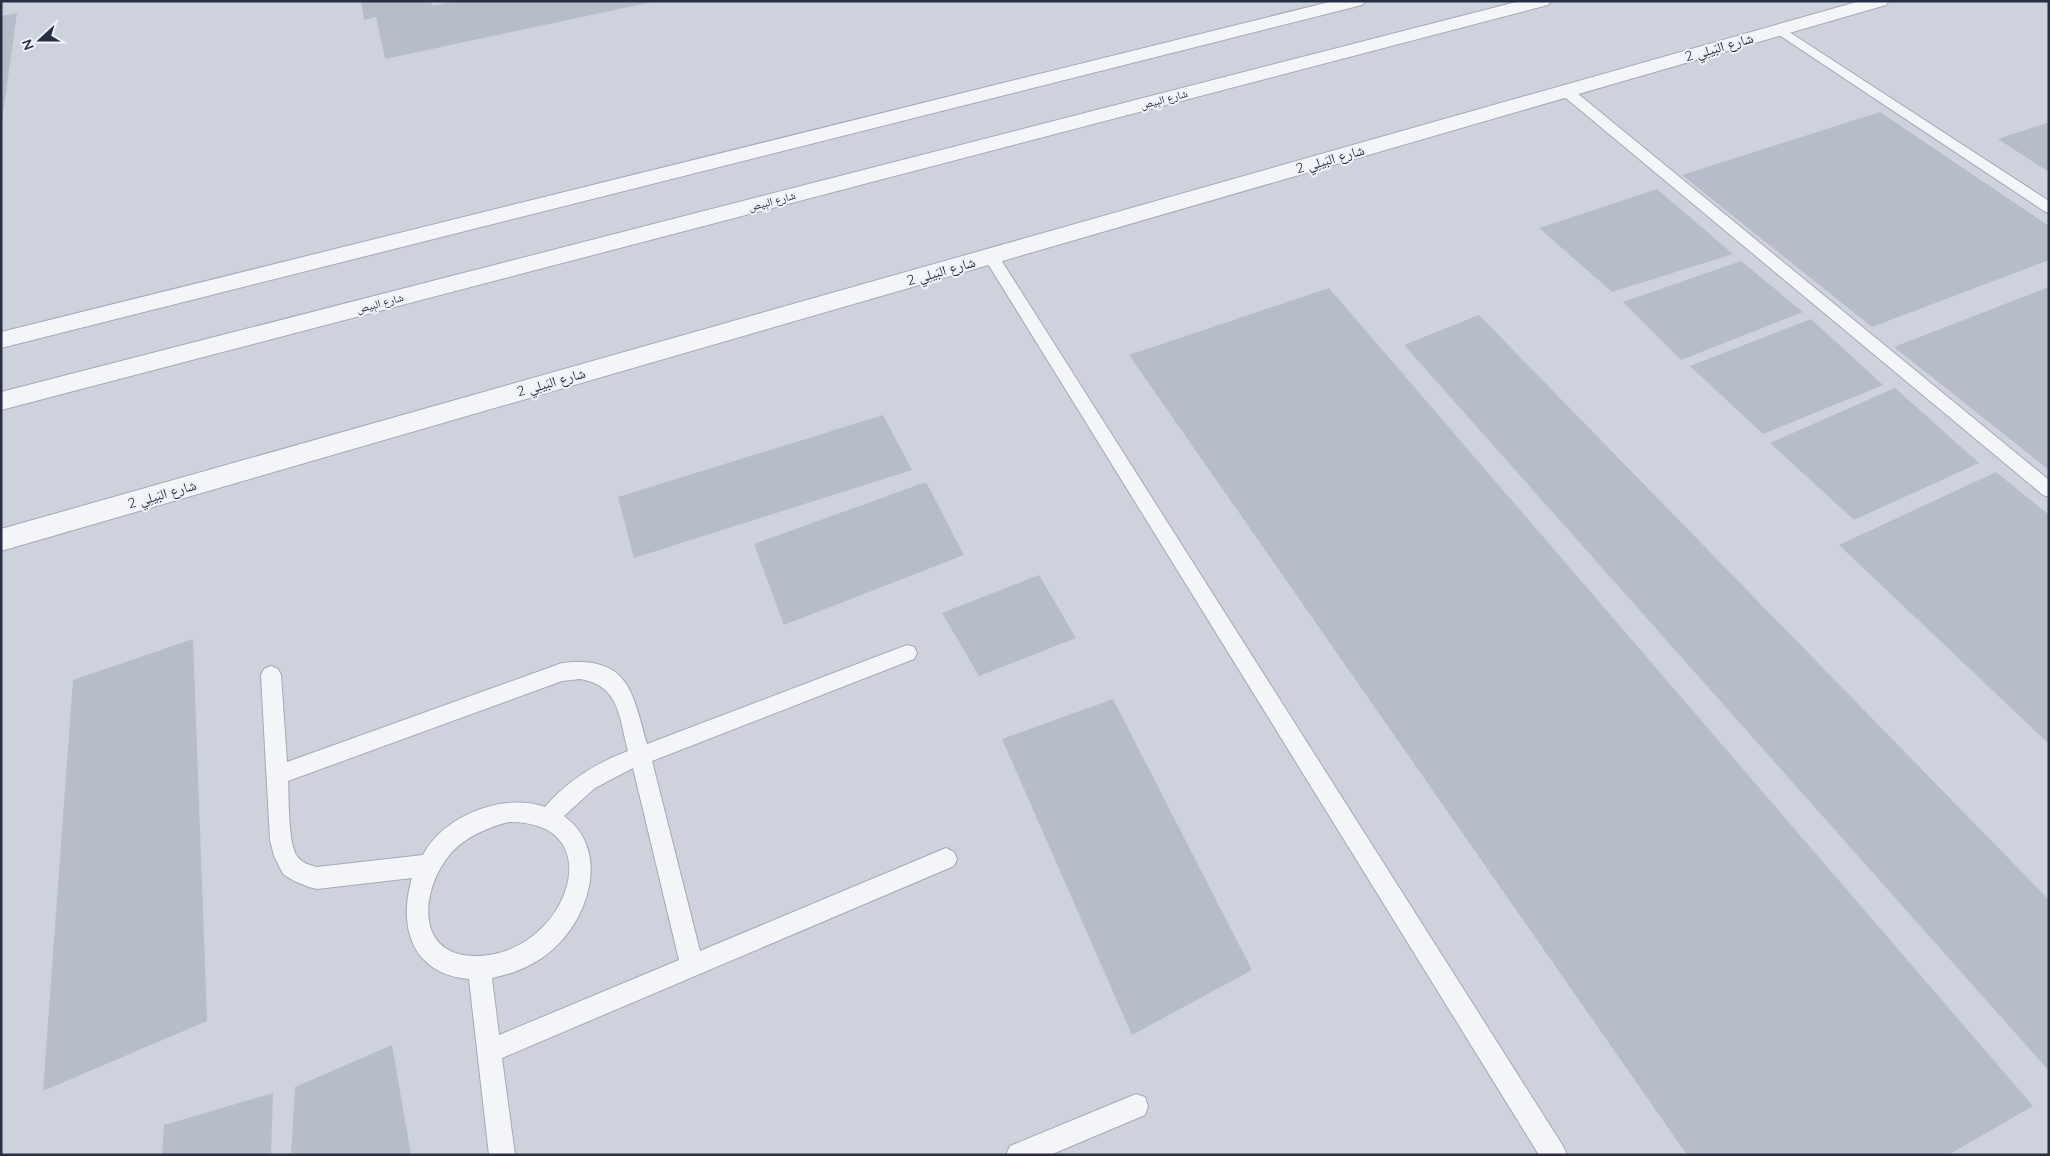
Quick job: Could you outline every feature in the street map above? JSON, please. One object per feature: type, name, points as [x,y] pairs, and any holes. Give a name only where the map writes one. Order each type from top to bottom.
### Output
[{"type":"street","points":[[1,340],[1356,1]]},
{"type":"street","name":"شارع البِيص","points":[[1,401],[1542,1]]},
{"type":"street","name":"شارع البَيلِي 2","points":[[1,540],[1880,1]]},
{"type":"lane","points":[[1780,30],[2049,208]]},
{"type":"lane","points":[[1566,91],[2049,490]]},
{"type":"lane","points":[[991,256],[1554,1155]]},
{"type":"lane","points":[[549,818],[562,802],[591,778],[640,755],[908,653]]},
{"type":"lane","points":[[277,775],[543,678],[562,672],[580,670],[598,673],[612,682],[622,694],[640,755],[692,966]]},
{"type":"lane","points":[[271,675],[283,855],[290,866],[301,875],[317,878],[429,865]]},
{"type":"lane","points":[[508,812],[530,812],[549,818],[566,830],[577,847],[581,868],[578,892],[568,914],[551,936],[530,953],[504,964],[479,969],[454,965],[434,954],[421,936],[415,913],[418,889],[429,865],[444,845],[464,829],[485,818],[508,812]]},
{"type":"lane","points":[[489,1051],[946,859]]},
{"type":"lane","points":[[479,969],[502,1155]]},
{"type":"lane","points":[[1019,1155],[1136,1106]]},
{"type":"shaded area","points":[[1,1],[2049,1],[2049,1155],[1,1155]]},
{"type":"building","points":[[361,1],[431,1],[433,6],[454,1],[652,2],[385,59],[376,17],[364,20]]},
{"type":"building","points":[[17,13],[2,120],[1,120],[1,16]]},
{"type":"building","points":[[1880,112],[2049,226],[2049,260],[1872,327],[1682,175]]},
{"type":"building","points":[[2049,122],[2049,172],[1998,139]]},
{"type":"building","points":[[1657,189],[1733,254],[1612,292],[1539,228]]},
{"type":"building","points":[[1741,261],[1803,312],[1681,360],[1623,302]]},
{"type":"building","points":[[2049,287],[2049,470],[1894,347]]},
{"type":"building","points":[[1329,288],[2033,1106],[1948,1155],[1687,1155],[1129,355]]},
{"type":"building","points":[[1479,315],[2049,900],[2049,1071],[1404,345]]},
{"type":"building","points":[[1811,319],[1883,385],[1763,434],[1690,366]]},
{"type":"building","points":[[1895,388],[1979,463],[1854,520],[1770,443]]},
{"type":"building","points":[[883,415],[912,470],[634,558],[618,497]]},
{"type":"building","points":[[1996,472],[2049,515],[2049,744],[1839,545]]},
{"type":"building","points":[[926,482],[964,555],[784,625],[754,544]]},
{"type":"building","points":[[1039,575],[1076,638],[979,676],[942,613]]},
{"type":"building","points":[[193,639],[207,1021],[43,1091],[73,680]]},
{"type":"building","points":[[1113,699],[1252,970],[1132,1035],[1002,739]]},
{"type":"building","points":[[392,1045],[411,1155],[291,1155],[295,1087]]},
{"type":"building","points":[[273,1093],[271,1155],[162,1155],[164,1125]]}]
